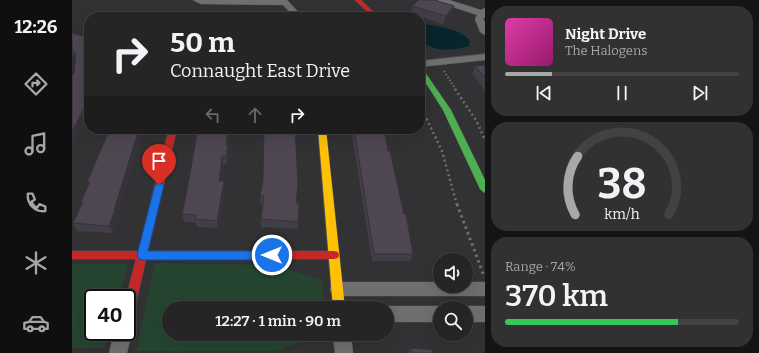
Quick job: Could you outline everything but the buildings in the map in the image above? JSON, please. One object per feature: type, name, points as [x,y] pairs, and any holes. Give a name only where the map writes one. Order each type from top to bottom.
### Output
[{"type":"street","points":[[197,0],[201,2],[284,2],[294,12]]},
{"type":"street","points":[[358,0],[371,12]]},
{"type":"street","points":[[441,0],[484,10]]},
{"type":"street","points":[[465,0],[484,10]]},
{"type":"street","points":[[484,10],[479,19],[485,32]]},
{"type":"street","points":[[425,63],[485,57]]},
{"type":"street","points":[[425,77],[447,110],[485,189]]},
{"type":"street","points":[[134,289],[172,134]]},
{"type":"street","points":[[322,134],[339,301]]},
{"type":"street","points":[[72,255],[334,255]]},
{"type":"street","points":[[338,289],[485,289]]},
{"type":"street","points":[[394,314],[433,314]]},
{"type":"street","points":[[473,314],[485,314]]},
{"type":"street","points":[[118,353],[121,341]]},
{"type":"street","points":[[343,341],[344,353]]},
{"type":"path","points":[[425,52],[449,75],[454,89],[468,107],[483,131],[485,140]]},
{"type":"path","points":[[425,115],[442,151],[458,209],[485,280]]},
{"type":"green space","points":[[155,263],[276,265],[322,280],[324,301],[162,301],[162,341],[305,341],[276,351],[136,351]]},
{"type":"green space","points":[[72,264],[128,264],[121,289],[84,289],[84,341],[107,341],[105,348],[72,348]]},
{"type":"water","points":[[425,24],[453,30],[465,36],[470,41],[469,46],[456,49],[443,50],[425,44]]},
{"type":"traffic: fast","points":[[425,77],[447,110],[485,189]]},
{"type":"traffic: slow","points":[[322,134],[338,301]]},
{"type":"traffic: jam","points":[[358,0],[371,12]]},
{"type":"traffic: jam","points":[[134,289],[172,134]]},
{"type":"traffic: jam","points":[[72,255],[334,255]]},
{"type":"route","points":[[159,185],[142,255],[272,255]]}]
